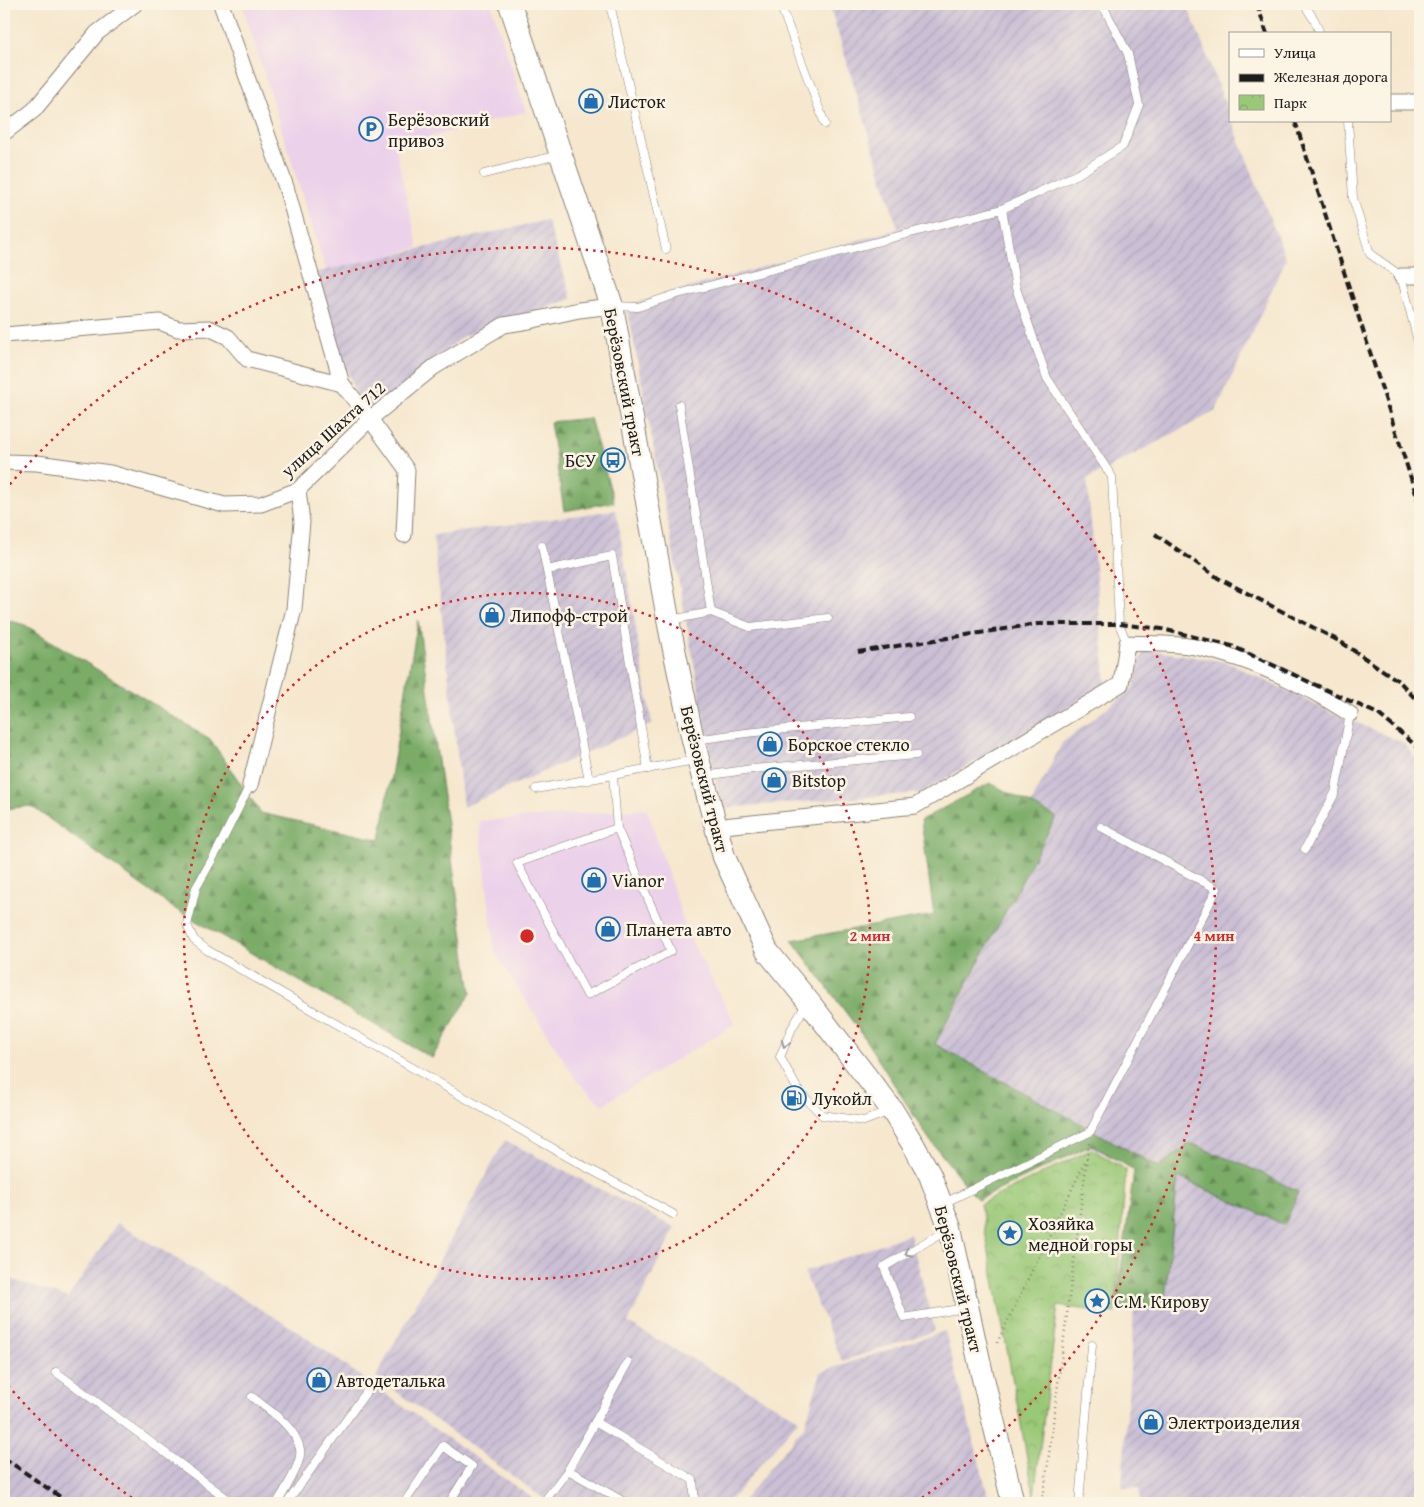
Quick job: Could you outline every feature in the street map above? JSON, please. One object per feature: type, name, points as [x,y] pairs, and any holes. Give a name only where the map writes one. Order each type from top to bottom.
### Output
[{"type":"main road","name":"Берёзовский тракт","points":[[510,4],[612,306],[669,620],[697,759],[724,857],[766,951],[808,1001],[892,1110],[930,1176],[950,1228],[1013,1503]]},
{"type":"street","points":[[4,133],[34,110],[97,33],[135,4]]},
{"type":"street","points":[[221,4],[286,187],[342,384],[407,470],[404,535]]},
{"type":"street","points":[[1392,102],[1420,102]]},
{"type":"street","points":[[1401,276],[1420,276]]},
{"type":"street","name":"улица Шахта 712","points":[[4,462],[37,463],[110,473],[224,504],[261,504],[298,490],[370,419],[434,367],[504,324],[529,322],[579,310],[612,306]]},
{"type":"street","points":[[4,335],[160,322],[178,329],[209,328],[228,338],[247,359],[342,384]]},
{"type":"street","points":[[250,785],[294,609],[302,522],[298,490]]},
{"type":"street","points":[[714,826],[914,806],[1122,684],[1127,643],[1198,647],[1257,665],[1322,696],[1350,714]]},
{"type":"lane","points":[[610,4],[666,249]]},
{"type":"lane","points":[[780,4],[825,124]]},
{"type":"lane","points":[[612,306],[638,306],[1002,209],[1078,174],[1123,146],[1139,104],[1128,54],[1102,4]]},
{"type":"lane","points":[[1304,4],[1319,32]]},
{"type":"lane","points":[[1348,122],[1353,198],[1370,254],[1401,276],[1420,349]]},
{"type":"lane","points":[[484,174],[560,154]]},
{"type":"lane","points":[[1002,209],[1016,288],[1047,378],[1112,478],[1119,624],[1127,643]]},
{"type":"lane","points":[[678,405],[711,612]]},
{"type":"lane","points":[[542,546],[589,780]]},
{"type":"lane","points":[[547,570],[612,556],[648,769]]},
{"type":"lane","points":[[669,620],[711,612],[750,627],[828,618]]},
{"type":"lane","points":[[1305,849],[1335,793],[1350,714]]},
{"type":"lane","points":[[536,789],[697,759],[746,733],[909,716]]},
{"type":"lane","points":[[697,759],[752,769],[916,755]]},
{"type":"lane","points":[[613,776],[617,828],[671,951],[587,995],[517,863],[617,828]]},
{"type":"lane","points":[[250,785],[218,850],[196,888],[187,925],[194,940],[232,965],[582,1165],[673,1214]]},
{"type":"lane","points":[[941,1205],[1090,1132],[1217,889],[1101,827]]},
{"type":"lane","points":[[808,1001],[792,1028],[780,1057],[798,1090],[822,1115],[864,1122],[892,1110]]},
{"type":"lane","points":[[950,1228],[884,1267],[904,1318],[968,1307]]},
{"type":"lane","points":[[1079,1503],[1092,1345]]},
{"type":"lane","points":[[543,1503],[568,1470],[628,1362]]},
{"type":"lane","points":[[56,1372],[233,1503]]},
{"type":"lane","points":[[287,1503],[369,1388]]},
{"type":"lane","points":[[252,1397],[280,1418],[293,1435],[300,1450],[297,1464],[277,1503]]},
{"type":"lane","points":[[595,1422],[693,1480],[695,1503]]},
{"type":"lane","points":[[404,1503],[443,1446],[472,1466],[449,1503]]},
{"type":"lane","points":[[568,1470],[626,1503]]},
{"type":"lane","points":[[1191,1503],[1209,1500]]},
{"type":"path","points":[[1035,1503],[1044,1493],[1090,1132]]},
{"type":"path","points":[[997,1343],[1088,1157]]},
{"type":"shaded area","name":"Берёзовский привоз","points":[[242,4],[491,4],[526,112],[395,146],[418,247],[327,274]]},
{"type":"shaded area","points":[[829,4],[1187,4],[1229,113],[1229,122],[1232,122],[1286,259],[1216,411],[1087,479],[1106,684],[921,793],[721,808],[627,305],[898,229]]},
{"type":"shaded area","points":[[547,220],[572,299],[463,336],[364,418],[313,273]]},
{"type":"shaded area","points":[[616,510],[652,724],[463,807],[433,535]]},
{"type":"shaded area","points":[[1143,649],[1227,662],[1320,707],[1402,742],[1420,763],[1420,1498],[1386,1503],[1140,1503],[1139,1488],[1122,1487],[1143,1174],[904,1050],[1062,743],[1133,688]]},
{"type":"shaded area","points":[[647,809],[687,932],[735,1024],[602,1105],[577,1081],[495,952],[479,821]]},
{"type":"shaded area","points":[[505,1140],[675,1228],[628,1323],[799,1419],[728,1503],[550,1503],[376,1377]]},
{"type":"shaded area","points":[[117,1223],[297,1331],[539,1503],[4,1503],[4,1277],[68,1298]]},
{"type":"shaded area","points":[[910,1234],[935,1331],[842,1361],[804,1272]]},
{"type":"shaded area","points":[[945,1331],[990,1503],[741,1503],[805,1425],[821,1372]]},
{"type":"green space","points":[[590,418],[614,502],[564,511],[550,422]]},
{"type":"green space","points":[[4,619],[25,625],[210,739],[261,813],[380,840],[418,620],[471,993],[432,1058],[172,907],[31,806],[4,809]]},
{"type":"green space","points":[[990,783],[1056,817],[935,1044],[1159,1167],[1190,1143],[1262,1173],[1298,1192],[1285,1225],[1178,1177],[1164,1308],[1116,1308],[1134,1170],[1092,1145],[978,1200],[929,1139],[861,1033],[792,940],[934,915],[921,820]]},
{"type":"green space","points":[[1092,1149],[1126,1170],[1115,1313],[1058,1306],[1034,1495],[980,1204]]},
{"type":"railway","points":[[1257,4],[1266,32]]},
{"type":"railway","points":[[1295,122],[1420,506]]},
{"type":"railway","points":[[1155,534],[1218,578],[1341,642],[1400,682],[1420,704]]},
{"type":"railway","points":[[858,652],[1037,624],[1119,624],[1162,629],[1232,646],[1378,714],[1420,749]]},
{"type":"railway","points":[[4,1458],[69,1503]]},
{"type":"place","name":"Листок","points":[[591,101]]},
{"type":"place","name":"Берёзовский привоз","points":[[371,129]]},
{"type":"place","name":"БСУ","points":[[613,460]]},
{"type":"place","name":"Липофф-строй","points":[[492,615]]},
{"type":"place","name":"Борское стекло","points":[[770,744]]},
{"type":"place","name":"Bitstop","points":[[774,780]]},
{"type":"place","name":"Vianor","points":[[594,880]]},
{"type":"place","name":"Планета авто","points":[[608,929]]},
{"type":"place","name":"Лукойл","points":[[794,1098]]},
{"type":"place","name":"Хозяйка медной горы","points":[[1010,1233]]},
{"type":"place","name":"С.М. Кирову","points":[[1097,1301]]},
{"type":"place","name":"Автодеталька","points":[[319,1380]]},
{"type":"place","name":"Электроизделия","points":[[1151,1422]]}]
